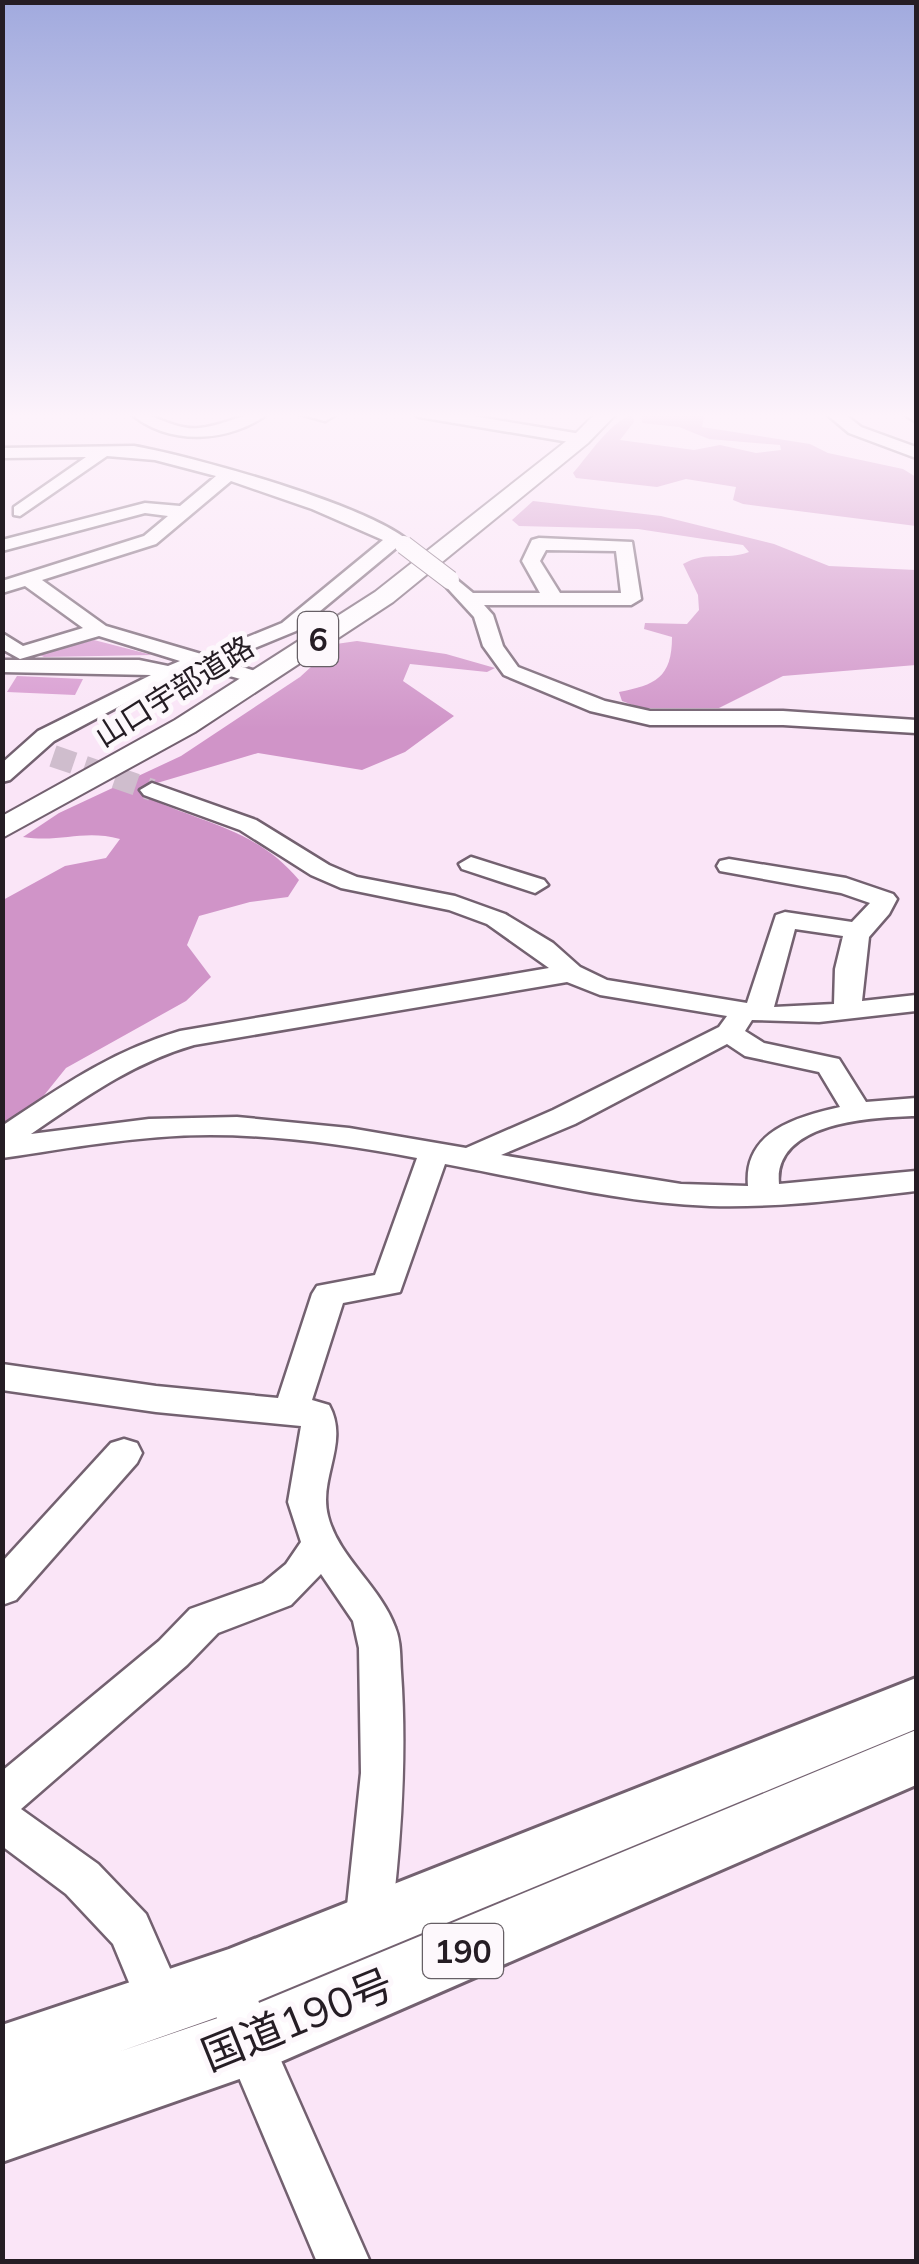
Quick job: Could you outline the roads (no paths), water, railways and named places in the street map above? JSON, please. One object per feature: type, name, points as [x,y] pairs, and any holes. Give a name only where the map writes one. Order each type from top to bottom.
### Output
[{"type":"highway","name":"国道190号","points":[[2,2059],[229,1982],[916,1703]]},
{"type":"highway","name":"国道190号","points":[[2,2127],[248,2042],[916,1757]]},
{"type":"main road","name":"山口宇部道路","points":[[2,829],[139,754],[384,597],[483,518]]},
{"type":"street","points":[[2,546],[109,518]]},
{"type":"street","points":[[2,588],[150,540],[177,518]]},
{"type":"street","points":[[340,518],[401,541],[450,580],[483,614],[500,661],[511,672],[553,690],[630,716],[690,720],[783,718],[916,727]]},
{"type":"street","points":[[218,656],[289,627],[401,541]]},
{"type":"street","points":[[471,599],[631,599],[625,546],[540,544],[530,561],[548,584],[550,597]]},
{"type":"street","points":[[29,580],[99,630],[258,678]]},
{"type":"street","points":[[2,639],[20,652],[99,630]]},
{"type":"street","points":[[2,666],[139,666],[177,670],[46,736],[43,752],[2,775]]},
{"type":"street","points":[[152,790],[248,825],[320,870],[350,882],[469,908],[524,936],[570,973],[600,988],[744,1019],[916,1003]]},
{"type":"street","points":[[471,864],[535,885]]},
{"type":"street","points":[[729,866],[846,886],[884,899],[882,909],[858,931],[845,993],[849,1011]]},
{"type":"street","points":[[469,908],[505,876]]},
{"type":"street","points":[[472,1158],[562,1118],[744,1019],[785,920],[858,931]]},
{"type":"street","points":[[2,1140],[109,1068],[143,1050],[190,1037],[570,973]]},
{"type":"street","points":[[744,1019],[755,1050],[829,1065],[858,1112]]},
{"type":"street","points":[[764,1196],[762,1164],[770,1147],[802,1129],[858,1112],[916,1107]]},
{"type":"street","points":[[2,1148],[156,1126],[236,1126],[308,1131],[435,1150],[682,1194],[764,1196],[916,1181]]},
{"type":"street","points":[[291,1412],[329,1294],[388,1284],[435,1150]]},
{"type":"street","points":[[2,1376],[156,1399],[316,1414],[322,1428],[306,1504],[331,1561],[368,1610],[377,1631],[385,1740],[380,1828],[368,1925]]},
{"type":"street","points":[[2,1590],[124,1452]]},
{"type":"street","points":[[2,1798],[174,1653],[204,1621],[277,1594],[300,1575],[322,1542]]},
{"type":"street","points":[[2,1820],[82,1879],[130,1929],[162,2005]]},
{"type":"street","points":[[229,1982],[248,2042],[344,2262]]},
{"type":"tunnel","points":[[53,756],[152,790]]}]
